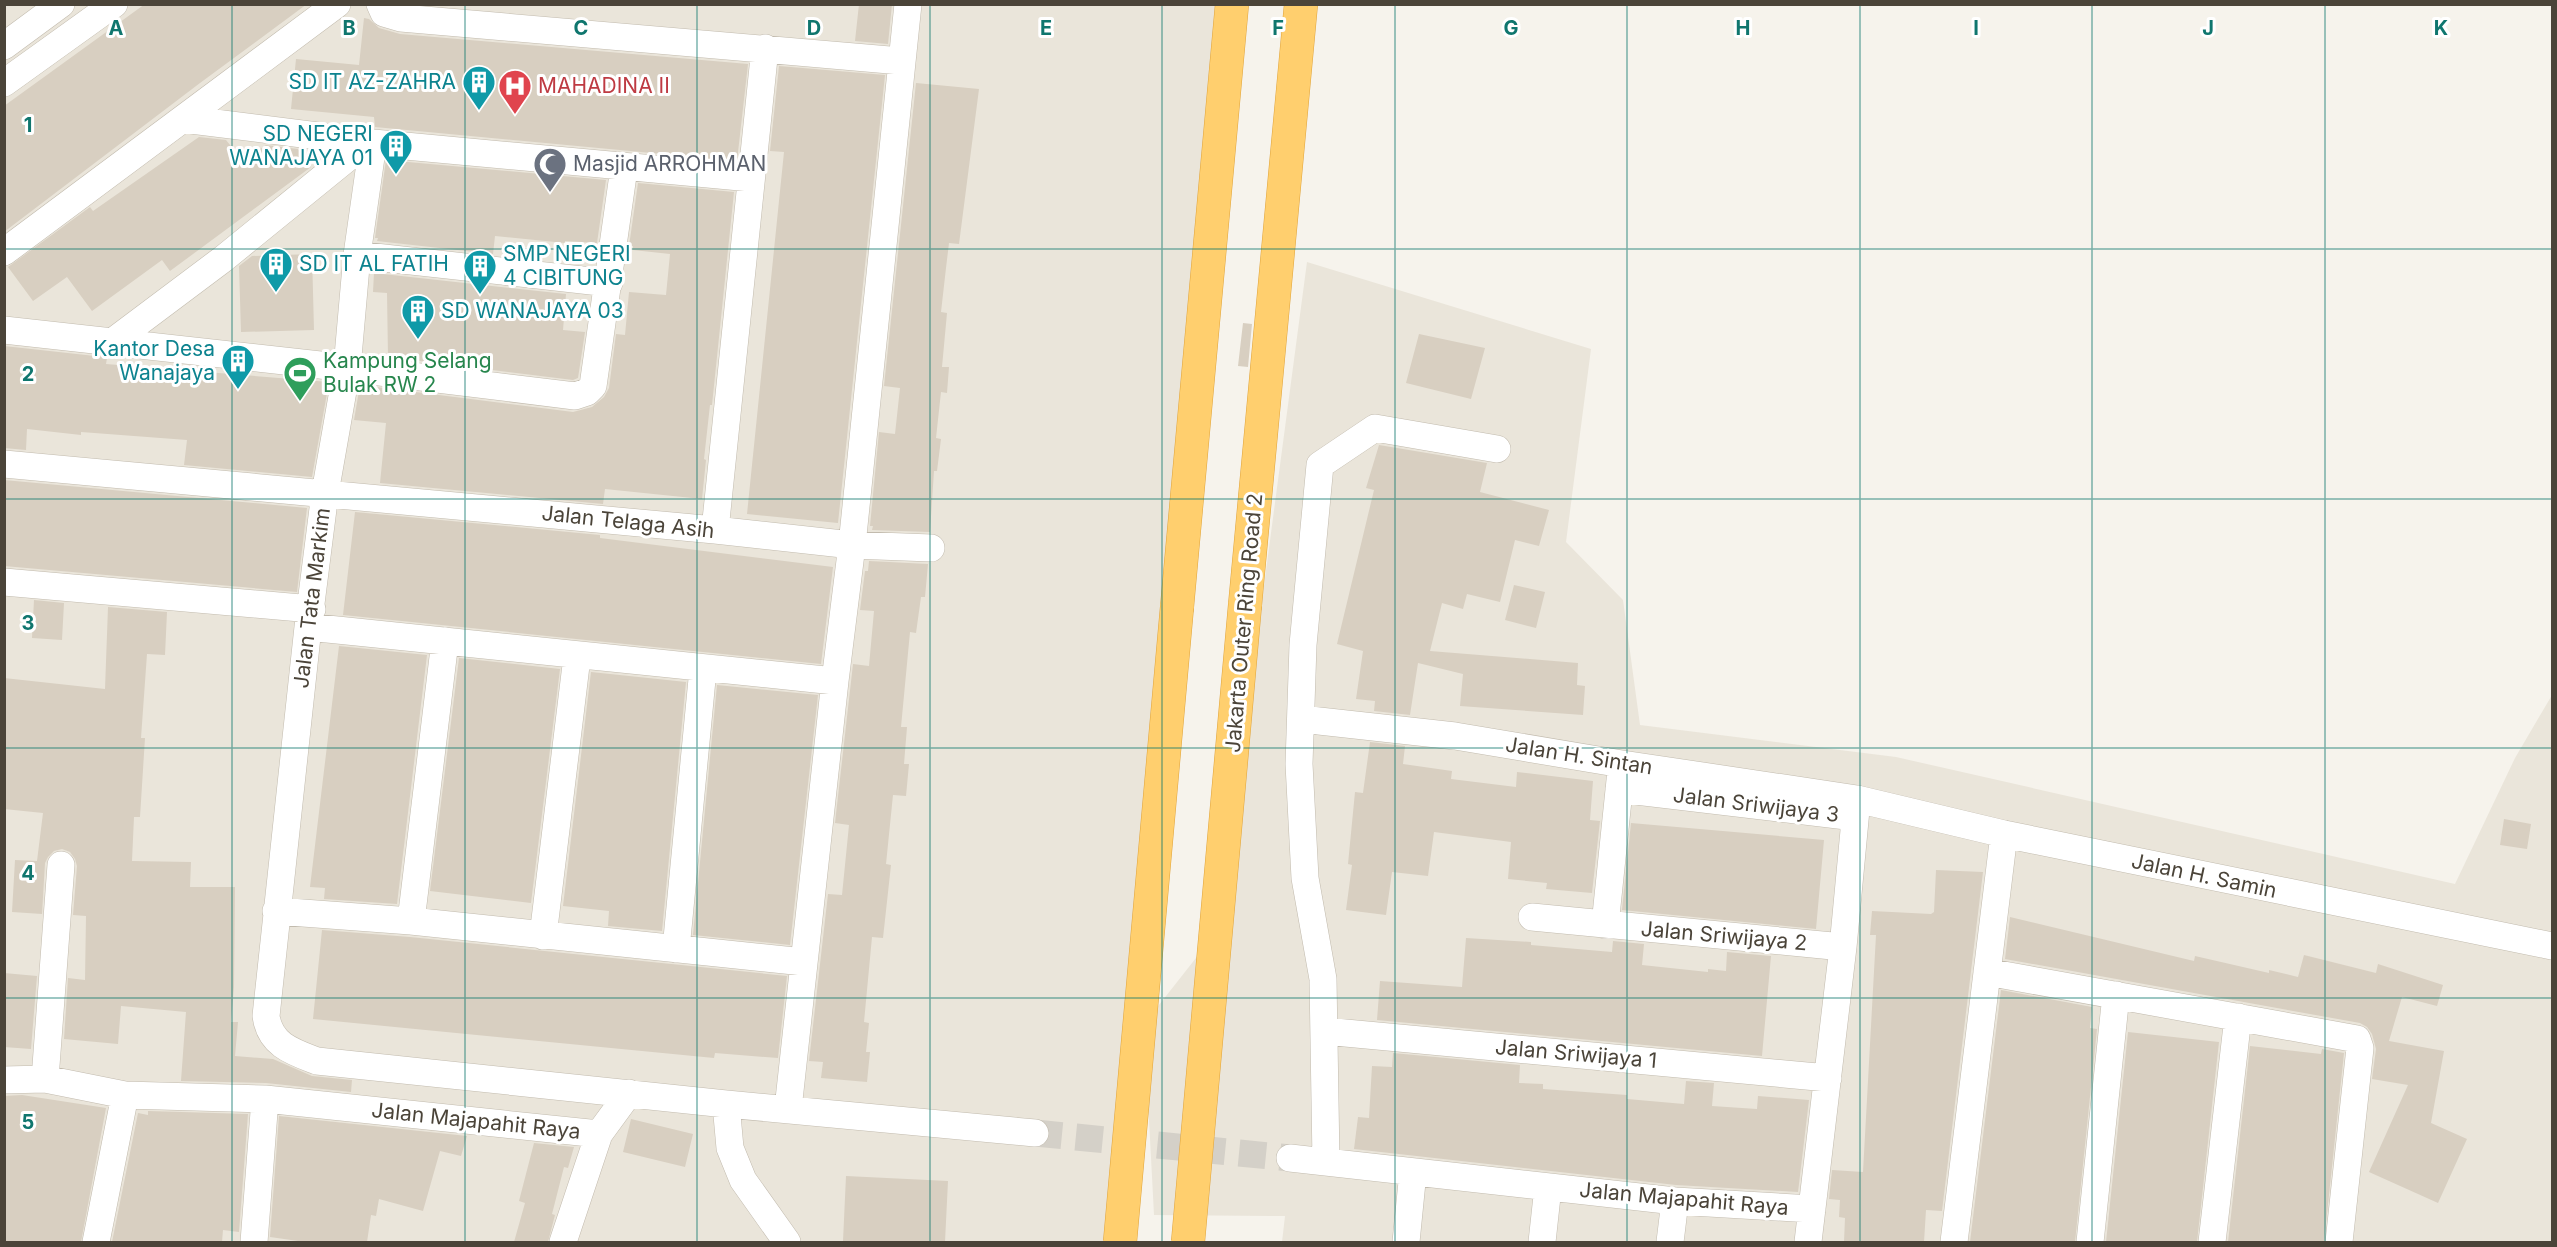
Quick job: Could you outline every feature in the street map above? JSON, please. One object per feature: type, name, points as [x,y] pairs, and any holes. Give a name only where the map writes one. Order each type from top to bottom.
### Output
[{"type":"highway","points":[[1120,1242],[1232,4]]},
{"type":"highway","name":"Jakarta Outer Ring Road 2","points":[[1188,1242],[1301,4]]},
{"type":"street","points":[[4,46],[61,4]]},
{"type":"street","points":[[4,83],[114,4]]},
{"type":"street","points":[[4,252],[337,4]]},
{"type":"street","points":[[380,4],[384,13],[400,18],[901,61]]},
{"type":"street","points":[[788,1109],[852,545],[908,4]]},
{"type":"street","points":[[715,530],[765,48]]},
{"type":"street","points":[[183,119],[370,142],[624,168],[751,178]]},
{"type":"street","points":[[111,343],[223,259],[370,142]]},
{"type":"street","name":"Jalan Tata Markim","points":[[370,142],[346,368],[325,493],[310,618],[276,911],[266,1016],[267,1028],[285,1049],[317,1061],[629,1094]]},
{"type":"street","points":[[4,330],[575,396],[587,392],[593,386],[624,168]]},
{"type":"street","points":[[357,255],[609,283]]},
{"type":"street","points":[[1326,1161],[1323,979],[1305,878],[1299,764],[1303,645],[1320,465],[1375,428],[1497,449]]},
{"type":"street","name":"Jalan Telaga Asih","points":[[4,464],[715,530],[852,545],[931,548]]},
{"type":"street","points":[[4,582],[310,618],[445,641],[577,657],[835,681]]},
{"type":"street","points":[[411,921],[445,641]]},
{"type":"street","points":[[543,936],[577,657]]},
{"type":"street","points":[[675,949],[703,669]]},
{"type":"street","name":"Jalan H. Sintan","points":[[1301,719],[1455,736],[1621,777]]},
{"type":"street","points":[[1605,924],[1621,777]]},
{"type":"street","name":"Jalan Sriwijaya 3","points":[[1621,777],[1857,808]]},
{"type":"street","name":"Jalan H. Samin","points":[[1857,808],[2004,834],[2553,946]]},
{"type":"street","name":"Jalan Majapahit Raya","points":[[1290,1158],[1675,1201],[1812,1209],[1857,808]]},
{"type":"street","points":[[1954,1242],[2004,834]]},
{"type":"street","points":[[45,1079],[61,865]]},
{"type":"street","points":[[276,911],[411,921],[804,962]]},
{"type":"street","name":"Jalan Sriwijaya 2","points":[[1532,917],[1843,947]]},
{"type":"street","points":[[1987,972],[2354,1038],[2360,1042],[2339,1242]]},
{"type":"street","points":[[2090,1242],[2116,995]]},
{"type":"street","points":[[2212,1242],[2238,1017]]},
{"type":"street","name":"Jalan Sriwijaya 1","points":[[1324,1031],[1828,1078]]},
{"type":"street","name":"Jalan Majapahit Raya","points":[[4,1080],[45,1079],[125,1095],[265,1099],[599,1134],[629,1094]]},
{"type":"street","points":[[629,1094],[1035,1133]]},
{"type":"street","points":[[96,1242],[125,1095]]},
{"type":"street","points":[[254,1242],[265,1099]]},
{"type":"street","points":[[726,1104],[729,1148],[743,1180],[787,1242]]},
{"type":"street","points":[[563,1242],[599,1134]]},
{"type":"street","points":[[1406,1242],[1413,1172]]},
{"type":"street","points":[[1542,1242],[1548,1187]]},
{"type":"street","points":[[1670,1242],[1675,1201]]},
{"type":"street","points":[[1809,1242],[1812,1209]]},
{"type":"shaded area","points":[[5,5],[1231,5],[1117,1242],[5,1242]]},
{"type":"shaded area","points":[[1307,262],[1591,349],[1566,542],[1623,600],[1640,725],[1896,757],[2455,884],[2515,758],[2552,695],[2552,1242],[1282,1242],[1285,1216],[1154,1215],[1144,1024],[1207,944],[1252,676]]},
{"type":"building","points":[[145,4],[307,4],[4,232],[4,106]]},
{"type":"building","points":[[859,4],[892,4],[888,44],[855,41]]},
{"type":"building","points":[[364,18],[369,19],[379,28],[400,34],[748,64],[737,161],[375,127],[374,117],[291,109],[296,59],[359,65]]},
{"type":"building","points":[[779,66],[885,75],[838,523],[747,514],[784,152],[770,151]]},
{"type":"building","points":[[916,83],[979,89],[959,244],[949,243],[941,312],[947,313],[942,367],[949,367],[947,393],[941,392],[936,438],[941,439],[937,471],[934,471],[930,532],[872,530],[873,526],[870,526],[879,432],[895,434],[900,388],[884,386]]},
{"type":"building","points":[[199,137],[226,140],[243,161],[266,145],[298,149],[311,167],[170,271],[162,260],[92,311],[67,277],[33,301],[8,267],[90,207],[93,211]]},
{"type":"building","points":[[386,160],[606,180],[597,243],[565,241],[565,243],[495,236],[493,254],[377,241],[378,238],[375,238]]},
{"type":"building","points":[[638,183],[734,192],[712,405],[710,405],[704,459],[706,460],[702,499],[605,489],[603,504],[380,483],[386,423],[354,420],[360,385],[573,412],[592,407],[604,397],[609,388],[616,334],[625,335],[629,292],[666,295],[670,254],[633,250],[633,246],[629,246]]},
{"type":"building","name":"SD IT AL FATIH","points":[[312,254],[314,330],[241,332],[239,266],[252,256]]},
{"type":"building","points":[[374,273],[566,294],[563,330],[585,332],[578,378],[573,380],[388,357],[387,293],[373,292]]},
{"type":"building","points":[[1243,323],[1252,324],[1248,367],[1238,366]]},
{"type":"building","points":[[1419,334],[1485,348],[1471,399],[1406,383]]},
{"type":"building","points":[[4,346],[104,357],[107,358],[106,364],[329,382],[312,477],[184,465],[187,440],[81,432],[81,435],[27,429],[26,450],[4,448]]},
{"type":"building","points":[[1379,445],[1487,463],[1480,492],[1549,510],[1539,546],[1515,540],[1500,602],[1467,594],[1463,609],[1442,603],[1430,651],[1578,663],[1577,685],[1585,686],[1583,715],[1460,706],[1463,674],[1418,663],[1410,715],[1374,711],[1375,701],[1356,699],[1363,651],[1337,644],[1374,490],[1366,488]]},
{"type":"building","points":[[4,480],[307,508],[297,592],[4,566]]},
{"type":"building","points":[[355,512],[600,535],[600,538],[833,567],[821,664],[343,615]]},
{"type":"building","points":[[869,561],[928,564],[925,597],[921,597],[916,633],[910,632],[901,727],[907,727],[904,764],[909,764],[906,796],[893,795],[886,864],[891,865],[883,938],[872,937],[864,1022],[869,1023],[866,1052],[870,1052],[867,1082],[821,1078],[823,1062],[809,1061],[828,894],[842,895],[849,825],[835,823],[853,664],[869,666],[874,611],[860,610],[865,571],[868,571]]},
{"type":"building","points":[[1514,585],[1545,592],[1536,628],[1505,620]]},
{"type":"building","points":[[34,600],[64,603],[62,640],[32,638]]},
{"type":"building","points":[[108,607],[167,612],[165,655],[147,654],[141,738],[145,738],[140,817],[134,817],[132,861],[191,862],[190,887],[235,887],[234,987],[231,1022],[238,1022],[235,1056],[273,1059],[312,1076],[352,1080],[351,1092],[266,1083],[181,1081],[186,1012],[121,1006],[118,1044],[64,1039],[68,978],[85,980],[86,916],[73,915],[77,866],[70,852],[62,849],[54,851],[45,863],[42,914],[12,912],[15,860],[37,861],[43,813],[4,809],[4,678],[105,689]]},
{"type":"building","points":[[339,646],[427,655],[397,904],[324,899],[325,888],[310,887]]},
{"type":"building","points":[[459,658],[560,669],[531,903],[430,891]]},
{"type":"building","points":[[591,672],[686,682],[662,931],[608,926],[609,911],[563,906]]},
{"type":"building","points":[[717,685],[818,695],[790,945],[693,935]]},
{"type":"building","points":[[1370,742],[1405,746],[1403,764],[1452,771],[1451,779],[1516,787],[1517,772],[1593,781],[1590,820],[1600,821],[1592,893],[1546,889],[1547,883],[1508,879],[1511,842],[1434,832],[1428,876],[1392,872],[1386,915],[1346,910],[1352,865],[1348,864],[1355,792],[1363,793]]},
{"type":"building","points":[[2504,819],[2531,824],[2527,849],[2500,845]]},
{"type":"building","points":[[1631,823],[1824,840],[1816,929],[1622,910]]},
{"type":"building","points":[[1936,870],[1983,872],[1942,1211],[1926,1210],[1924,1242],[1844,1242],[1845,1218],[1839,1217],[1840,1200],[1829,1199],[1832,1170],[1863,1172],[1876,935],[1870,935],[1872,911],[1931,914],[1934,912]]},
{"type":"building","points":[[2010,917],[2194,961],[2195,956],[2269,973],[2269,970],[2298,977],[2304,955],[2376,973],[2378,964],[2443,985],[2437,1006],[2402,997],[2389,1041],[2444,1051],[2431,1123],[2467,1139],[2438,1203],[2369,1172],[2408,1085],[2372,1079],[2376,1049],[2372,1034],[2367,1027],[2360,1023],[2005,959]]},
{"type":"building","points":[[322,930],[787,976],[778,1058],[715,1053],[714,1058],[313,1019]]},
{"type":"building","points":[[1466,938],[1531,942],[1531,945],[1612,952],[1613,941],[1644,944],[1642,965],[1708,972],[1708,969],[1726,971],[1727,952],[1771,956],[1762,1056],[1377,1020],[1380,981],[1462,987]]},
{"type":"building","points":[[4,973],[37,976],[31,1049],[4,1047]]},
{"type":"building","points":[[2001,990],[2092,1007],[2090,1028],[2097,1029],[2075,1242],[1970,1242]]},
{"type":"building","points":[[2128,1032],[2219,1042],[2197,1242],[2106,1242]]},
{"type":"building","points":[[2250,1046],[2321,1054],[2322,1049],[2344,1053],[2324,1242],[2228,1242]]},
{"type":"building","points":[[1393,1053],[1520,1065],[1519,1083],[1543,1084],[1543,1089],[1627,1095],[1627,1099],[1684,1104],[1686,1081],[1714,1083],[1712,1106],[1757,1109],[1758,1096],[1809,1100],[1798,1192],[1676,1185],[1354,1149],[1358,1117],[1369,1118],[1372,1066],[1392,1067]]},
{"type":"building","points":[[22,1095],[106,1108],[81,1242],[4,1242],[4,1096]]},
{"type":"building","points":[[148,1111],[248,1114],[239,1232],[223,1230],[222,1242],[112,1242],[138,1113],[148,1115]]},
{"type":"building","points":[[279,1116],[467,1136],[461,1156],[440,1151],[423,1211],[379,1199],[376,1216],[371,1215],[367,1242],[305,1242],[270,1237]]},
{"type":"building","points":[[631,1119],[693,1134],[685,1167],[623,1152]]},
{"type":"building","points":[[534,1143],[574,1147],[568,1168],[564,1167],[552,1214],[555,1215],[548,1242],[514,1242],[525,1203],[519,1201]]},
{"type":"building","points":[[846,1176],[948,1181],[945,1242],[843,1241]]},
{"type":"tunnel","points":[[1035,1133],[1290,1158]]},
{"type":"place","name":"SD IT AZ-ZAHRA","points":[[479,111]]},
{"type":"place","name":"MAHADINA II","points":[[515,115]]},
{"type":"place","name":"SD NEGERI WANAJAYA 01","points":[[396,175]]},
{"type":"place","name":"Masjid ARROHMAN","points":[[550,193]]},
{"type":"place","name":"SD IT AL FATIH","points":[[276,293]]},
{"type":"place","name":"SMP NEGERI 4 CIBITUNG","points":[[480,295]]},
{"type":"place","name":"SD WANAJAYA 03","points":[[418,340]]},
{"type":"place","name":"Kantor Desa Wanajaya","points":[[238,390]]},
{"type":"place","name":"Kampung Selang Bulak RW 2","points":[[300,402]]}]
